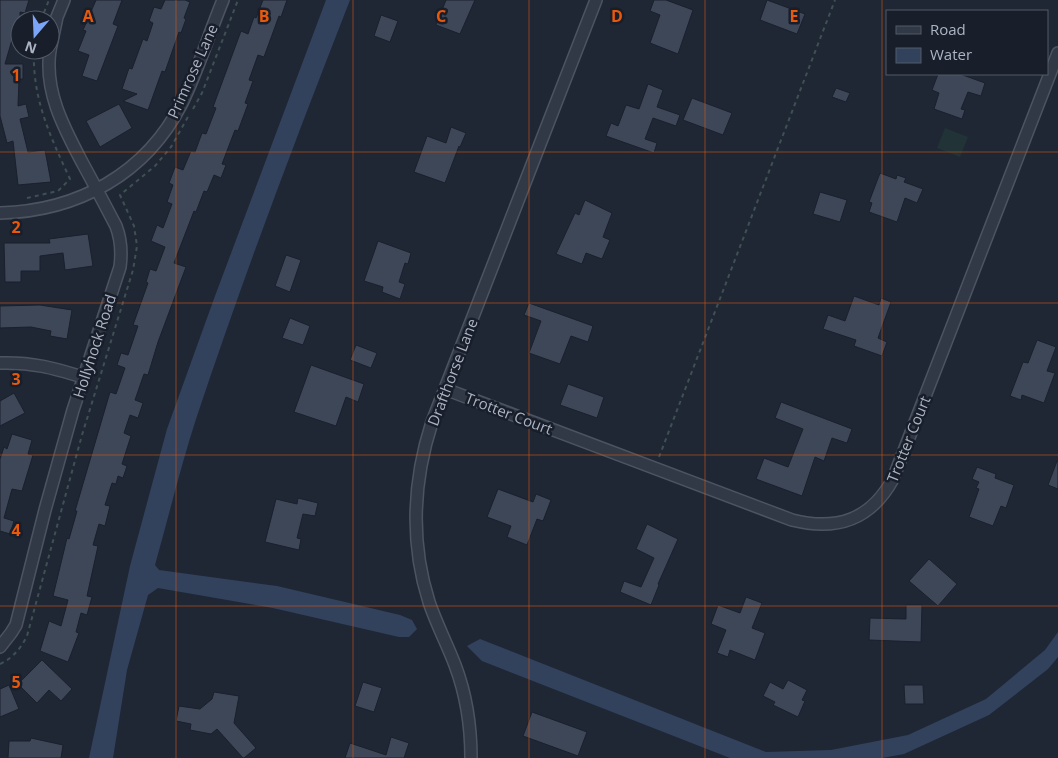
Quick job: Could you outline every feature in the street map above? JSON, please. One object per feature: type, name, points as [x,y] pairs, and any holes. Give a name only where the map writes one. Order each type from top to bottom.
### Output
[{"type":"street","name":"Primrose Lane","points":[[0,214],[21,213],[55,207],[97,190],[140,160],[168,126],[188,88],[222,0]]},
{"type":"street","name":"Drafthorse Lane","points":[[471,758],[468,717],[456,667],[429,601],[421,571],[416,533],[417,493],[421,462],[432,422],[596,0]]},
{"type":"street","name":"Trotter Court","points":[[445,389],[792,520],[809,525],[828,525],[846,521],[863,513],[877,502],[893,479],[1058,53]]},
{"type":"street","name":"Hollyhock Road","points":[[0,647],[16,625],[45,510],[121,258],[119,234],[62,123],[55,104],[51,85],[50,60]]},
{"type":"street","points":[[0,362],[39,364],[84,377]]},
{"type":"path","points":[[0,664],[21,648],[27,636],[80,442],[134,270],[137,246],[134,226],[120,195],[155,166],[171,147],[202,93],[238,0]]},
{"type":"path","points":[[655,468],[835,0]]},
{"type":"path","points":[[25,199],[58,191],[70,179],[40,107],[34,60]]},
{"type":"shaded area","points":[[945,128],[968,137],[960,157],[937,148]]},
{"type":"water","points":[[326,0],[350,0],[271,207],[215,363],[186,453],[155,565],[159,570],[277,586],[400,615],[412,620],[417,629],[409,637],[399,637],[273,608],[158,588],[148,595],[127,670],[113,758],[89,758],[130,566],[167,429]]},
{"type":"water","points":[[1058,632],[1058,657],[1048,669],[989,715],[904,754],[882,758],[730,758],[482,661],[467,646],[480,639],[766,752],[831,750],[908,735],[986,699],[1045,650]]},
{"type":"building","points":[[0,0],[29,0],[26,10],[10,10],[10,47],[5,64],[23,64],[23,79],[19,79],[18,106],[26,104],[29,117],[20,119],[28,152],[45,150],[51,182],[18,185],[13,141],[7,143],[0,116]]},
{"type":"building","points":[[96,0],[122,0],[113,24],[118,26],[97,81],[82,76],[89,55],[78,51],[86,31],[83,30]]},
{"type":"building","points":[[165,0],[185,0],[190,2],[181,33],[179,32],[165,72],[162,71],[148,110],[123,101],[137,94],[122,89],[129,68],[132,69],[143,39],[147,41],[153,23],[149,21],[154,7],[161,9]]},
{"type":"building","points":[[263,0],[287,0],[264,57],[258,55],[249,80],[253,81],[245,103],[248,104],[238,131],[235,130],[222,164],[226,165],[221,178],[214,175],[207,192],[204,191],[196,212],[194,211],[174,263],[186,267],[158,342],[148,375],[144,374],[135,400],[143,403],[138,418],[130,415],[124,433],[131,436],[122,464],[127,466],[123,478],[118,476],[116,484],[112,483],[105,505],[110,506],[105,526],[99,524],[93,545],[98,546],[87,596],[92,597],[87,615],[81,613],[76,632],[79,633],[68,662],[40,651],[49,621],[61,626],[68,600],[53,596],[67,538],[69,539],[77,511],[75,511],[110,392],[116,394],[125,368],[117,365],[121,353],[128,355],[138,326],[133,325],[148,283],[146,282],[150,269],[156,271],[165,247],[151,241],[157,225],[163,228],[172,204],[167,202],[173,185],[169,183],[175,167],[183,170],[191,151],[195,152],[202,133],[206,134],[216,108],[213,107],[241,31],[248,34]]},
{"type":"building","points":[[446,0],[475,0],[460,34],[436,25]]},
{"type":"building","points":[[654,0],[666,0],[693,10],[678,54],[650,43],[660,15],[650,11]]},
{"type":"building","points":[[767,0],[805,14],[797,34],[760,20]]},
{"type":"building","points":[[381,15],[398,21],[390,42],[374,36]]},
{"type":"building","points":[[938,75],[963,75],[985,83],[981,96],[968,92],[961,109],[965,110],[962,119],[934,109],[939,93],[932,90]]},
{"type":"building","points":[[648,84],[663,90],[657,107],[680,115],[676,126],[653,118],[645,139],[657,143],[654,153],[606,136],[611,123],[618,126],[626,105],[639,109]]},
{"type":"building","points":[[836,88],[850,93],[846,102],[832,97]]},
{"type":"building","points":[[692,98],[732,113],[723,135],[683,120]]},
{"type":"building","points":[[119,104],[132,128],[100,147],[86,121]]},
{"type":"building","points":[[451,127],[466,133],[445,183],[414,172],[427,136],[446,143]]},
{"type":"building","points":[[880,173],[896,179],[897,175],[906,178],[904,182],[923,189],[917,203],[905,198],[897,222],[869,212],[872,203],[869,202]]},
{"type":"building","points":[[820,192],[847,200],[840,222],[813,214]]},
{"type":"building","points":[[585,200],[612,213],[603,237],[610,240],[602,259],[586,253],[582,264],[556,254],[575,213],[579,215]]},
{"type":"building","points":[[88,234],[93,266],[65,270],[63,253],[40,256],[40,271],[21,271],[21,282],[5,282],[4,243],[50,243],[49,239]]},
{"type":"building","points":[[378,241],[411,253],[408,264],[405,263],[399,282],[405,284],[400,299],[382,292],[383,287],[364,281]]},
{"type":"building","points":[[286,255],[301,260],[290,292],[275,286]]},
{"type":"building","points":[[854,296],[879,305],[881,298],[891,302],[878,338],[887,342],[882,356],[854,346],[856,340],[823,329],[828,315],[845,321]]},
{"type":"building","points":[[529,303],[593,326],[588,342],[571,336],[560,364],[529,353],[541,321],[524,315]]},
{"type":"building","points":[[40,305],[72,310],[67,339],[50,336],[51,331],[31,327],[0,328],[0,306]]},
{"type":"building","points":[[290,318],[310,326],[303,345],[282,338]]},
{"type":"building","points":[[1037,340],[1056,347],[1047,371],[1055,373],[1044,403],[1022,395],[1021,400],[1010,396],[1023,362],[1028,363]]},
{"type":"building","points":[[356,345],[377,353],[371,368],[350,360]]},
{"type":"building","points":[[311,365],[364,384],[358,402],[346,397],[336,426],[294,412]]},
{"type":"building","points":[[568,384],[604,397],[597,418],[560,405]]},
{"type":"building","points":[[14,393],[25,413],[0,426],[0,401]]},
{"type":"building","points":[[781,402],[852,429],[847,443],[832,438],[824,461],[815,457],[802,496],[756,479],[764,458],[788,467],[803,429],[775,418]]},
{"type":"building","points":[[12,434],[32,440],[28,454],[33,455],[22,491],[12,489],[4,518],[14,521],[10,534],[0,531],[0,459],[4,447],[7,449]]},
{"type":"building","points":[[1058,461],[1058,489],[1048,485]]},
{"type":"building","points":[[977,467],[996,474],[995,478],[1014,485],[1006,508],[1001,506],[993,526],[969,517],[979,489],[976,488],[979,482],[972,479]]},
{"type":"building","points":[[498,489],[533,502],[536,494],[551,500],[543,521],[537,519],[527,545],[507,537],[511,526],[487,517]]},
{"type":"building","points":[[298,498],[318,503],[315,516],[303,514],[297,538],[301,539],[299,550],[265,542],[276,499],[297,504]]},
{"type":"building","points":[[647,524],[678,539],[651,605],[620,592],[624,581],[641,587],[654,558],[636,549]]},
{"type":"building","points":[[929,559],[957,584],[938,606],[909,581]]},
{"type":"building","points":[[746,597],[762,603],[752,628],[765,633],[755,660],[730,650],[728,657],[717,653],[726,630],[711,624],[718,605],[740,613]]},
{"type":"building","points":[[906,605],[922,605],[921,642],[869,640],[870,618],[906,619]]},
{"type":"building","points":[[42,660],[72,689],[61,701],[49,690],[37,703],[18,684]]},
{"type":"building","points":[[788,680],[807,690],[802,700],[805,701],[798,717],[773,705],[775,702],[763,696],[770,682],[783,689]]},
{"type":"building","points":[[363,682],[382,688],[374,712],[355,706]]},
{"type":"building","points":[[9,685],[19,709],[0,717],[0,689]]},
{"type":"building","points":[[904,685],[923,685],[924,704],[905,704]]},
{"type":"building","points":[[214,692],[239,696],[234,723],[256,748],[244,758],[217,729],[211,734],[190,730],[191,724],[176,721],[179,706],[200,709],[212,699]]},
{"type":"building","points":[[532,712],[587,732],[578,756],[523,736]]},
{"type":"building","points":[[391,737],[409,743],[404,758],[345,758],[350,743],[386,755]]},
{"type":"building","points":[[31,738],[63,745],[61,758],[8,758],[9,741],[30,741]]}]
